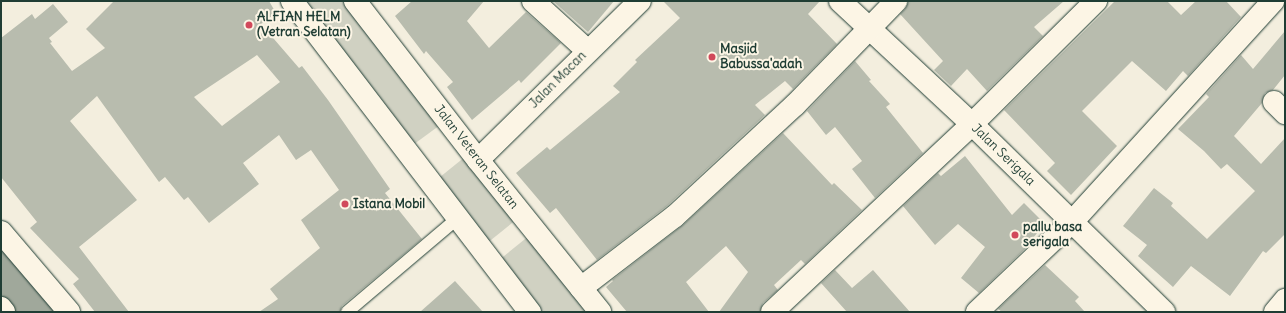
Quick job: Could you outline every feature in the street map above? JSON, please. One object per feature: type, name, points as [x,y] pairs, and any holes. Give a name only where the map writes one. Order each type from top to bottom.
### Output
[{"type":"street","points":[[292,1],[530,312]]},
{"type":"street","name":"Jalan Veteran Selatan","points":[[354,1],[478,160],[600,312]]},
{"type":"street","points":[[533,1],[588,51]]},
{"type":"street","name":"Jalan Serigala","points":[[840,1],[972,124],[1164,312]]},
{"type":"street","points":[[581,288],[675,216],[795,105],[868,28],[896,1]]},
{"type":"street","points":[[772,312],[972,124],[1096,1]]},
{"type":"street","points":[[977,312],[1072,222],[1273,1]]},
{"type":"street","name":"Jalan Macan","points":[[478,160],[636,2]]},
{"type":"street","points":[[1,232],[69,312]]},
{"type":"street","points":[[1275,312],[1285,300]]},
{"type":"street","points":[[1,308],[4,312]]},
{"type":"lane","points":[[347,312],[458,218]]},
{"type":"shaded area","points":[[292,1],[355,1],[447,120],[406,150]]},
{"type":"shaded area","points":[[471,152],[522,215],[482,247],[431,184]]},
{"type":"shaded area","points":[[535,231],[600,312],[530,312],[493,265]]},
{"type":"shaded area","points":[[1,247],[56,312],[11,312],[1,300]]},
{"type":"building","points":[[114,1],[269,1],[276,13],[261,24],[299,68],[302,66],[328,100],[390,189],[385,193],[422,239],[342,306],[340,312],[259,312],[278,299],[270,289],[320,248],[301,220],[339,190],[311,150],[296,160],[279,135],[243,163],[259,184],[209,223],[188,197],[184,200],[165,177],[159,182],[97,96],[70,121],[137,200],[79,247],[129,312],[95,312],[73,284],[79,279],[30,228],[37,222],[1,177],[1,38],[32,14],[35,19],[53,4],[68,22],[49,38],[52,42],[50,43],[72,71],[105,48],[86,29]],"holes":[[[257,55],[280,82],[222,126],[194,97]]]},
{"type":"building","points":[[412,1],[484,1],[467,21],[489,48],[526,12],[561,43],[521,83],[519,80],[472,120],[447,87],[453,82],[426,51],[424,54],[395,16]]},
{"type":"building","points":[[553,1],[614,1],[588,32]]},
{"type":"building","points":[[663,1],[820,1],[808,14],[837,44],[793,89],[785,81],[755,105],[765,115],[667,206],[597,260],[556,208],[550,213],[516,173],[547,147],[550,150],[620,92],[613,86],[637,62],[635,60],[680,18]]},
{"type":"building","points":[[908,1],[1064,1],[1034,27],[1043,36],[987,91],[967,69],[951,86],[934,70],[943,61],[900,14],[905,9]]},
{"type":"building","points":[[1115,1],[1167,1],[1181,15],[1196,1],[1226,1],[1241,17],[1188,76],[1183,71],[1166,91],[1132,61],[1082,111],[1117,146],[1071,195],[1047,171],[1055,163],[1004,110]]},
{"type":"building","points":[[1285,31],[1285,75],[1273,90],[1265,93],[1262,103],[1234,136],[1261,164],[1285,138],[1285,234],[1266,253],[1263,251],[1230,296],[1191,266],[1173,287],[1138,256],[1147,245],[1123,226],[1154,188],[1173,203],[1171,206],[1207,239],[1255,191],[1227,164],[1221,169],[1204,151],[1178,129],[1209,97],[1206,94],[1241,55],[1253,69]]},
{"type":"building","points":[[855,61],[871,80],[869,81],[890,104],[886,107],[923,153],[875,198],[852,169],[862,161],[835,127],[826,135],[807,111]]},
{"type":"building","points":[[783,133],[832,185],[834,183],[862,210],[805,264],[801,260],[774,285],[778,290],[763,303],[760,312],[719,312],[748,272],[726,246],[686,282],[709,312],[627,312],[606,287],[613,281],[612,280],[683,225]]},
{"type":"building","points":[[965,156],[1012,215],[1024,203],[1045,224],[1026,246],[1027,247],[979,293],[961,278],[985,247],[958,224],[935,245],[903,206],[938,173],[941,176]]},
{"type":"building","points":[[1045,265],[1079,297],[1075,301],[1085,312],[1002,312],[998,309]]},
{"type":"building","points":[[835,270],[852,288],[873,270],[910,312],[847,312],[821,283]]},
{"type":"building","points":[[455,281],[483,312],[420,312]]},
{"type":"place","name":"ALFIAN HELM (Vetran Selatan)","points":[[249,25]]},
{"type":"place","name":"Masjid Babussa'adah","points":[[712,57]]},
{"type":"place","name":"Istana Mobil","points":[[345,204]]},
{"type":"place","name":"pallu basa serigala","points":[[1015,235]]}]
